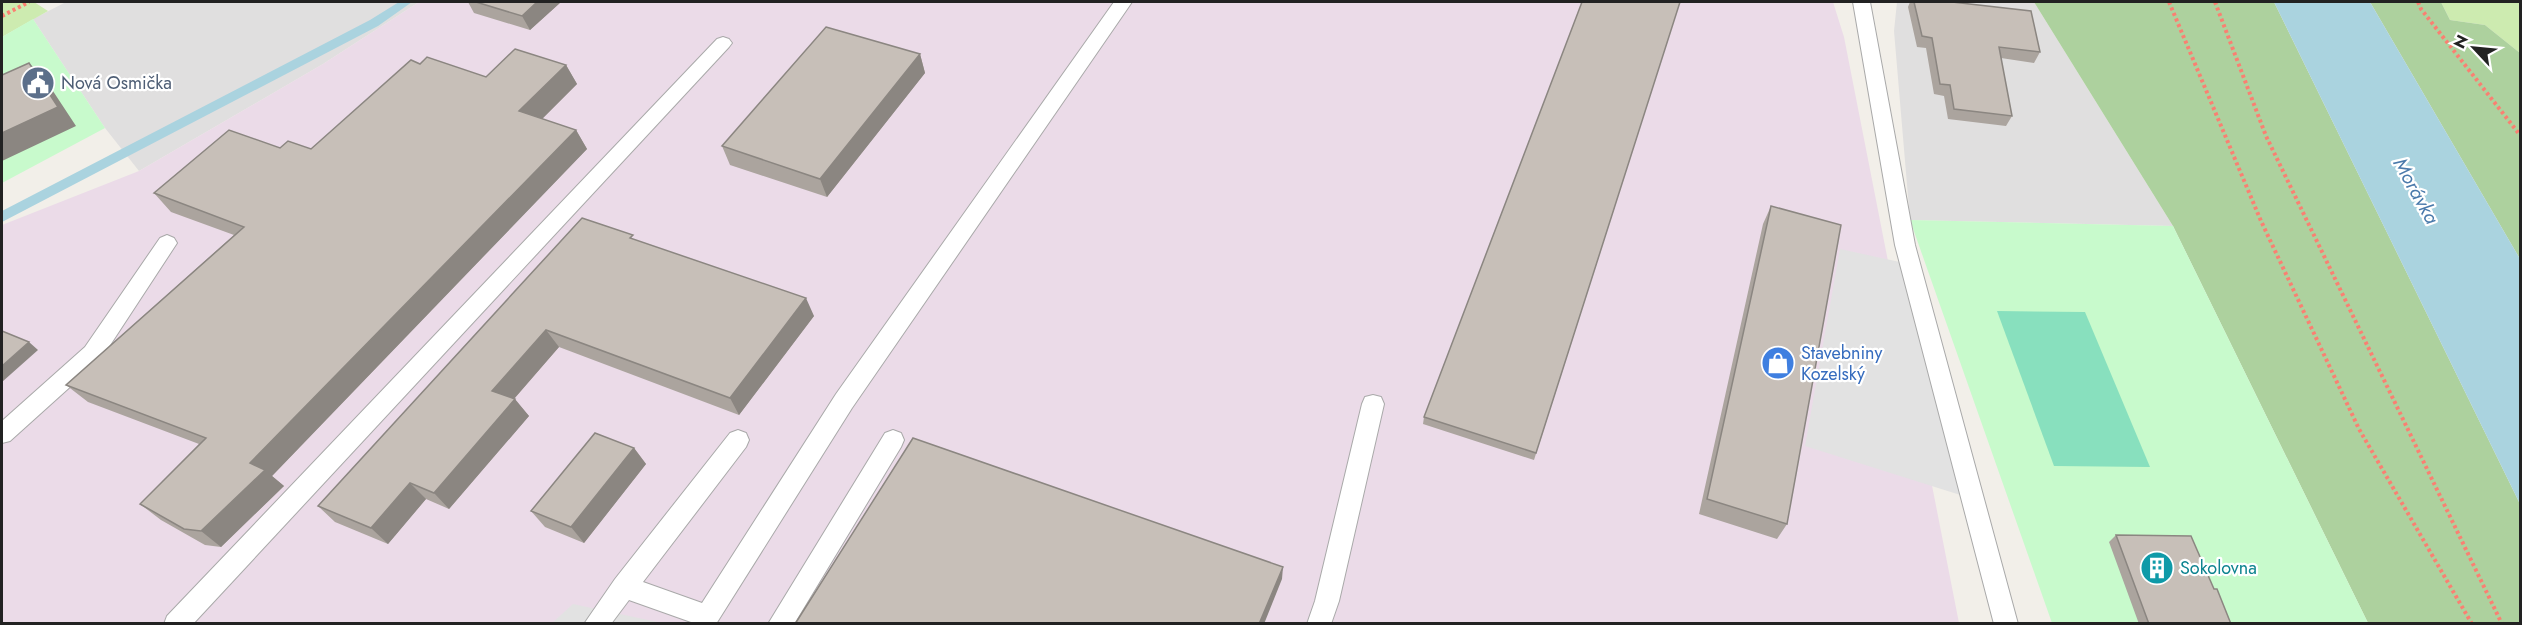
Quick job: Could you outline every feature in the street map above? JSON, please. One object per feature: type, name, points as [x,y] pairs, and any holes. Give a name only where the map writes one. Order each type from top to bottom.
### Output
[{"type":"lane","points":[[624,587],[705,620],[844,401],[1123,2]]},
{"type":"lane","points":[[1861,2],[1905,245],[2006,624]]},
{"type":"lane","points":[[176,624],[723,44]]},
{"type":"lane","points":[[2,434],[93,353],[167,243]]},
{"type":"lane","points":[[1318,624],[1327,601],[1373,404]]},
{"type":"lane","points":[[596,624],[738,440]]},
{"type":"lane","points":[[780,624],[893,440]]},
{"type":"path","points":[[2,16],[29,2]]},
{"type":"path","points":[[2169,2],[2261,221],[2359,429],[2472,624]]},
{"type":"path","points":[[2215,2],[2266,136],[2502,624]]},
{"type":"path","points":[[2418,2],[2421,9],[2520,135]]},
{"type":"shaded area","points":[[66,2],[419,2],[323,64],[139,171],[105,128],[33,19]]},
{"type":"shaded area","points":[[419,2],[1833,2],[1844,37],[1959,623],[2,624],[2,225],[139,171],[323,64]]},
{"type":"shaded area","points":[[1897,2],[2034,2],[2173,226],[1910,220],[1894,31]]},
{"type":"shaded area","points":[[1840,249],[1909,264],[1973,499],[1805,446]]},
{"type":"shaded area","points":[[573,604],[662,623],[551,624]]},
{"type":"green space","points":[[2,2],[34,2],[48,11],[2,37]]},
{"type":"green space","points":[[2034,2],[2274,2],[2520,504],[2520,623],[2368,623],[2173,226]]},
{"type":"green space","points":[[2370,2],[2441,2],[2450,20],[2485,25],[2520,53],[2520,259]]},
{"type":"green space","points":[[2441,2],[2520,2],[2520,53],[2485,25],[2450,20]]},
{"type":"green space","name":"Nová Osmička","points":[[33,19],[105,128],[2,183],[2,37]]},
{"type":"green space","points":[[1910,220],[2173,226],[2368,623],[2052,623]]},
{"type":"green space","points":[[1997,311],[2085,312],[2150,467],[2054,466]]},
{"type":"water","name":"Morávka","points":[[2274,2],[2370,2],[2520,259],[2520,504]]},
{"type":"building","points":[[476,2],[537,2],[522,16]]},
{"type":"building","points":[[1582,2],[1680,2],[1536,453],[1424,417]]},
{"type":"building","points":[[1914,2],[1952,2],[2031,11],[2040,52],[1999,47],[2012,116],[1954,109],[1950,85],[1940,84],[1932,38],[1922,36]]},
{"type":"building","points":[[826,27],[920,54],[820,179],[722,146]]},
{"type":"building","points":[[515,49],[566,65],[519,111],[576,130],[250,463],[265,470],[201,531],[184,529],[140,504],[206,438],[66,385],[244,227],[154,193],[229,130],[280,148],[288,141],[311,149],[411,60],[420,64],[427,57],[486,77]]},
{"type":"building","points":[[29,63],[58,107],[2,133],[2,75]]},
{"type":"building","points":[[1771,206],[1841,225],[1787,524],[1707,499]]},
{"type":"building","points":[[582,218],[633,235],[630,238],[806,298],[730,398],[546,330],[492,391],[515,399],[434,493],[410,483],[371,528],[318,506]]},
{"type":"building","points":[[2,331],[29,342],[2,366]]},
{"type":"building","points":[[595,433],[634,448],[571,527],[531,511]]},
{"type":"building","points":[[913,438],[1283,567],[1259,624],[795,624]]},
{"type":"building","name":"Sokolovna","points":[[2116,535],[2191,536],[2231,624],[2149,624]]},
{"type":"waterway","points":[[2,217],[374,23],[406,2]]},
{"type":"place","name":"Nová Osmička","points":[[38,83]]},
{"type":"place","name":"Stavebniny Kozelský","points":[[1778,363]]},
{"type":"place","name":"Sokolovna","points":[[2157,568]]}]
